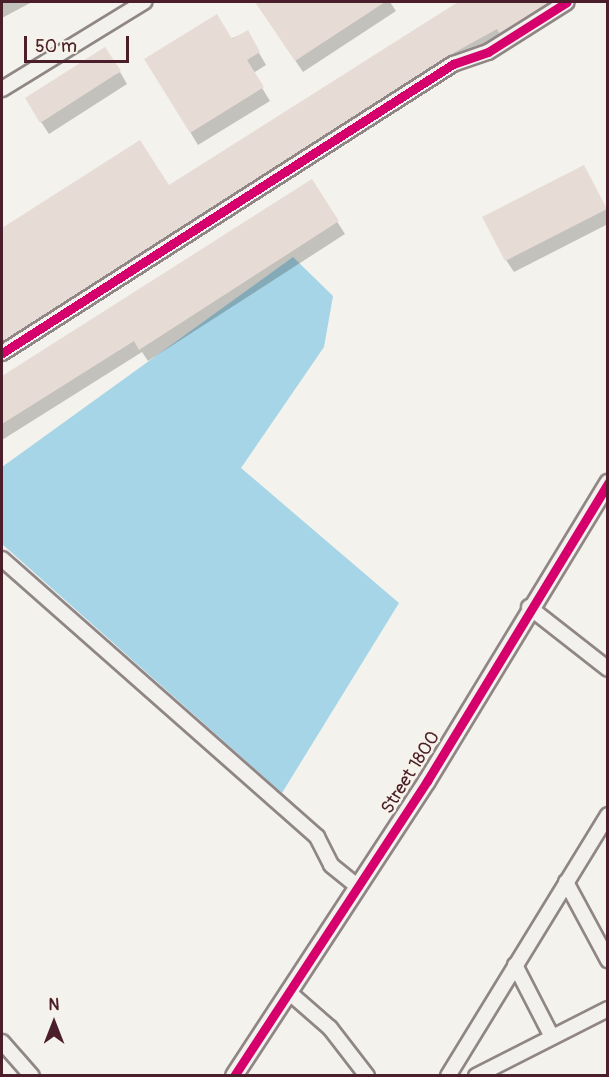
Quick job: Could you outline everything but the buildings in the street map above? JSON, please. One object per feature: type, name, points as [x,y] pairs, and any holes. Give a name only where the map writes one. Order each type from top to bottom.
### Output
[{"type":"street","points":[[2,89],[144,2]]},
{"type":"street","points":[[2,353],[453,64],[488,52],[567,2]]},
{"type":"street","name":"Street 1800","points":[[234,1076],[291,994],[608,483]]},
{"type":"street","points":[[2,560],[317,837],[331,865],[358,887]]},
{"type":"street","points":[[529,607],[608,669]]},
{"type":"street","points":[[448,1076],[608,815]]},
{"type":"street","points":[[566,882],[608,960]]},
{"type":"street","points":[[515,965],[552,1038]]},
{"type":"street","points":[[291,994],[330,1028],[367,1076]]},
{"type":"street","points":[[476,1076],[608,1009]]},
{"type":"street","points":[[2,1042],[33,1076]]},
{"type":"water","points":[[293,257],[333,296],[324,347],[241,468],[399,603],[282,793],[2,544],[2,467]]},
{"type":"cycle path","points":[[2,353],[453,64],[488,52],[567,2]]},
{"type":"cycle path","points":[[234,1076],[427,781],[608,483]]}]
